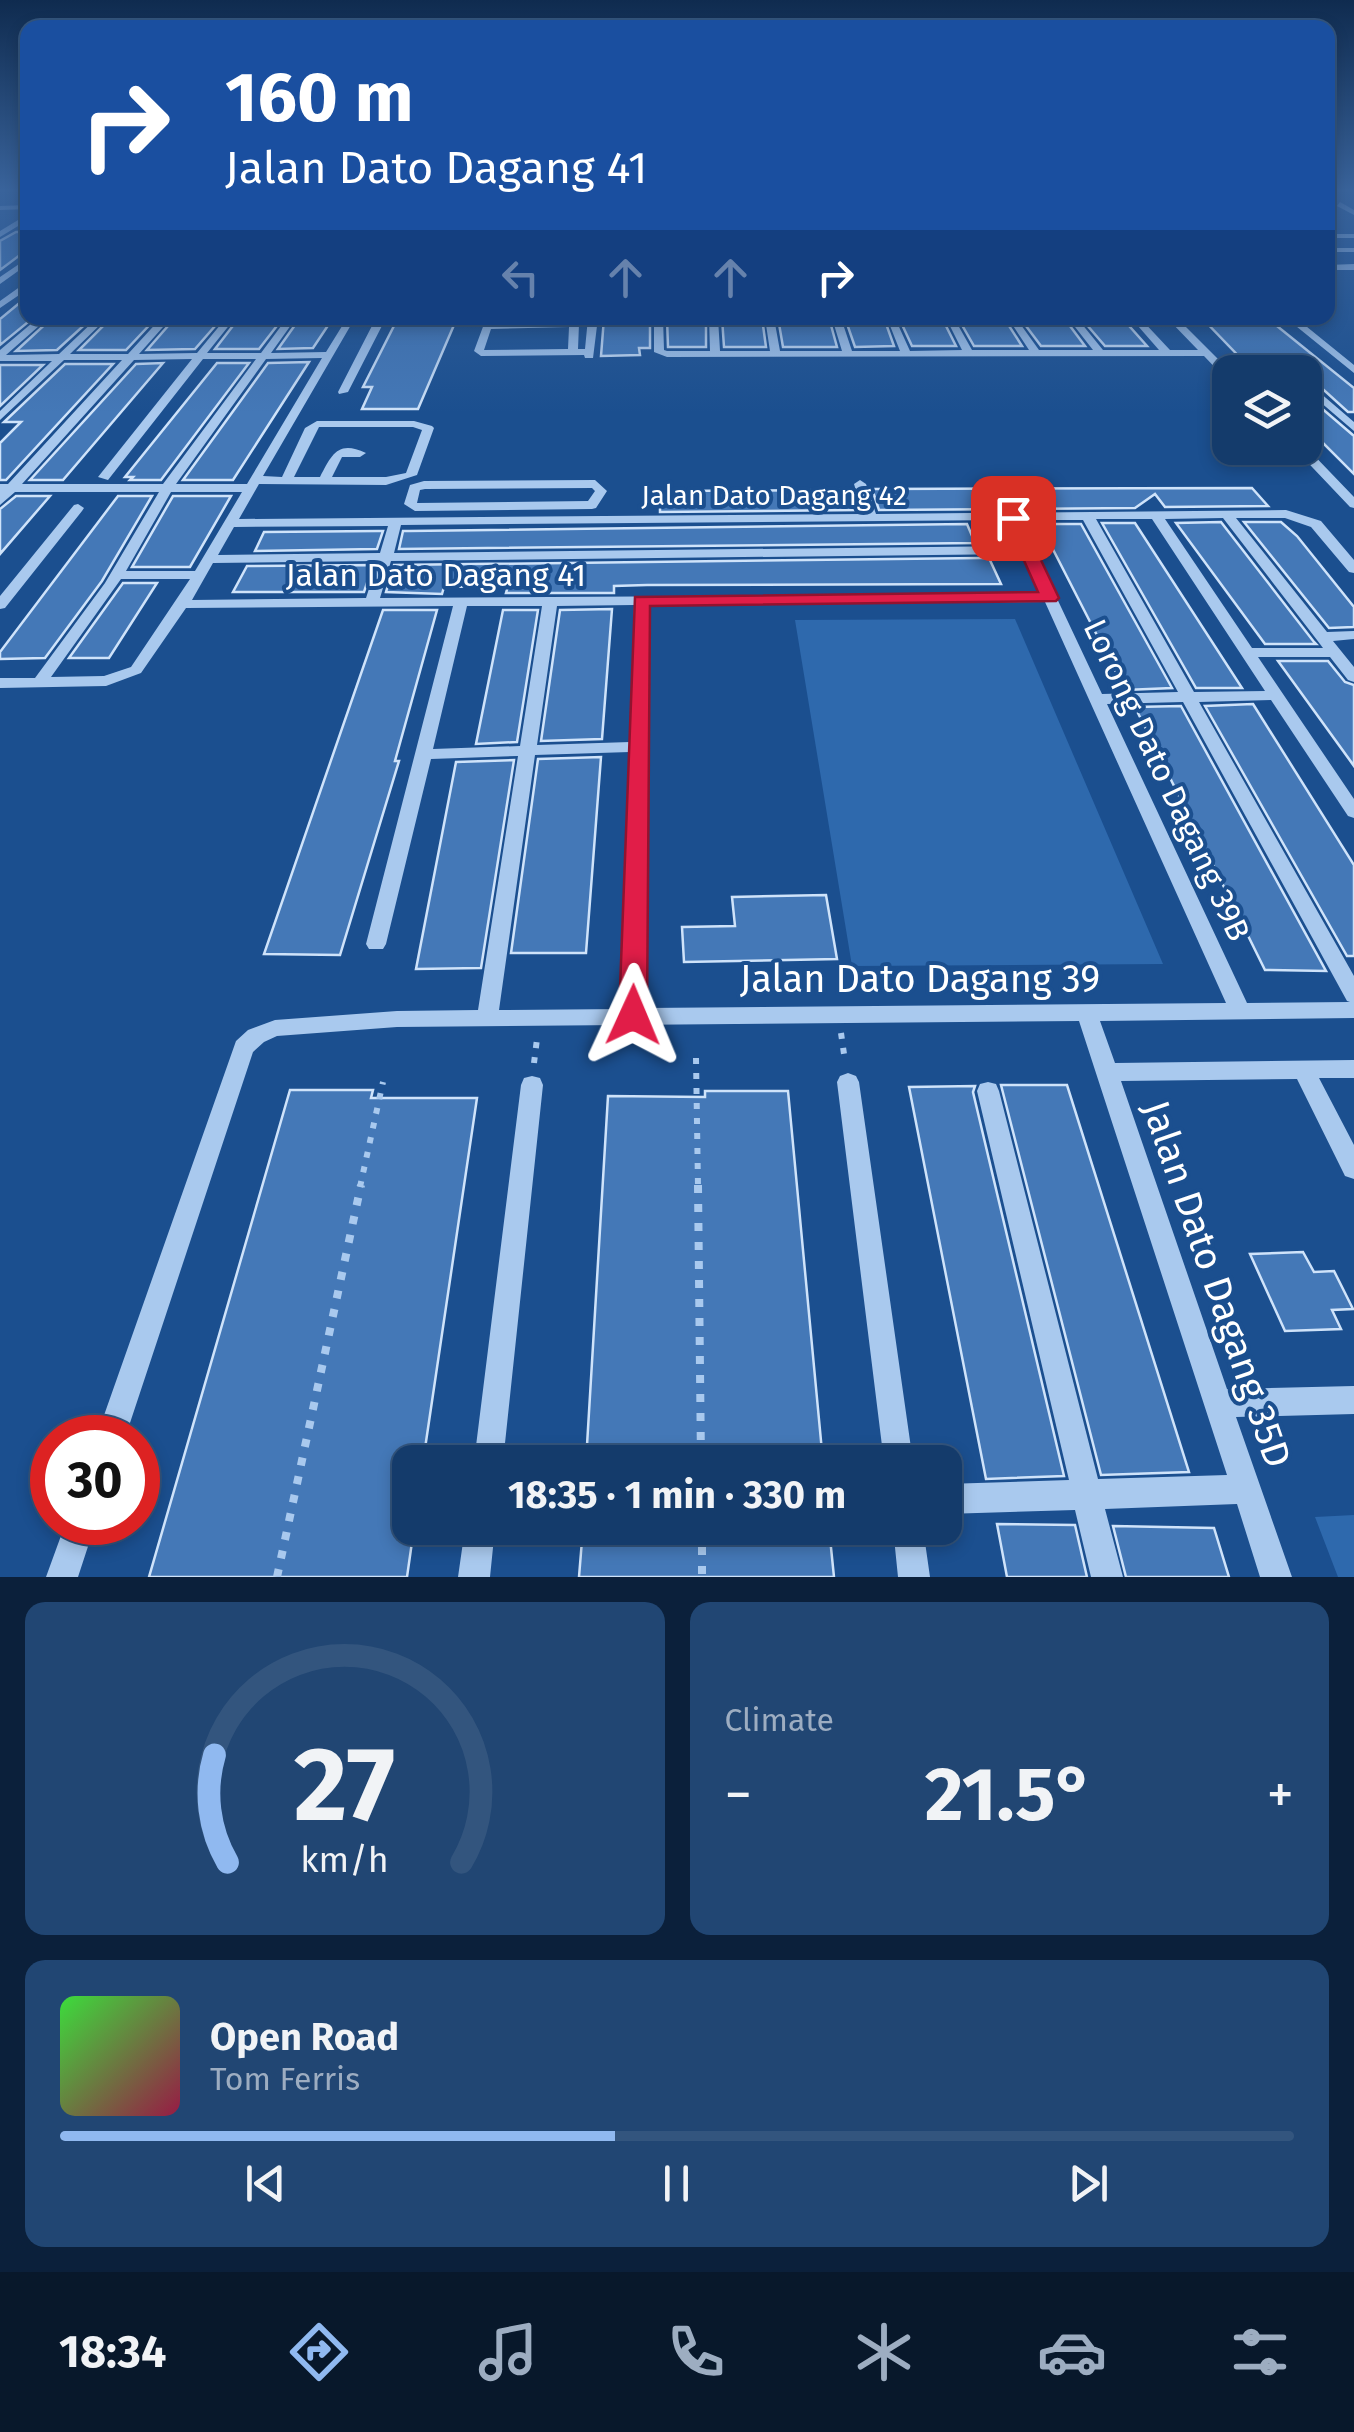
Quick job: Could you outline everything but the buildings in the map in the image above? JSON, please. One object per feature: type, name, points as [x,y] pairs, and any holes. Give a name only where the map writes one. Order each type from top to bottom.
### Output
[{"type":"street","points":[[0,357],[35,325]]},
{"type":"street","points":[[0,417],[95,325]]},
{"type":"street","points":[[0,501],[6,488],[159,325]]},
{"type":"street","points":[[104,477],[224,325]]},
{"type":"street","points":[[39,683],[116,575],[167,488],[285,325]]},
{"type":"street","points":[[0,683],[120,678],[136,670],[200,575],[347,325]]},
{"type":"street","points":[[344,392],[377,325]]},
{"type":"street","points":[[530,325],[487,326],[480,353],[589,354],[592,325]]},
{"type":"street","points":[[573,352],[574,325]]},
{"type":"street","points":[[659,325],[662,354],[1207,354]]},
{"type":"street","points":[[713,325],[714,354]]},
{"type":"street","points":[[770,325],[776,354]]},
{"type":"street","points":[[838,325],[848,354]]},
{"type":"street","points":[[894,325],[906,354]]},
{"type":"street","points":[[954,325],[969,354]]},
{"type":"street","points":[[1017,325],[1036,354]]},
{"type":"street","points":[[1077,325],[1100,354]]},
{"type":"street","points":[[1141,325],[1167,354]]},
{"type":"street","points":[[1179,325],[1212,359]]},
{"type":"street","points":[[1299,325],[1354,370]]},
{"type":"street","points":[[0,357],[329,356]]},
{"type":"street","points":[[1322,399],[1354,428]]},
{"type":"street","points":[[6,488],[386,481],[411,475],[428,428],[414,424],[318,424],[310,428],[286,480]]},
{"type":"street","points":[[324,480],[338,453],[360,454]]},
{"type":"street","points":[[1317,465],[1354,504]]},
{"type":"street","points":[[1331,479],[1354,479]]},
{"type":"street","points":[[577,556],[584,521],[601,491],[595,484],[424,484],[414,488],[410,504],[415,508],[592,505]]},
{"type":"street","points":[[860,484],[871,519]]},
{"type":"street","points":[[0,605],[78,508]]},
{"type":"street","name":"Jalan Dato Dagang 42","points":[[230,523],[1286,514],[1316,524],[1354,568]]},
{"type":"street","points":[[1227,515],[1354,677]]},
{"type":"street","name":"Lorong Dato Dagang 39B","points":[[1013,518],[1240,1012]]},
{"type":"street","points":[[1089,518],[1354,995]]},
{"type":"street","points":[[1157,518],[1276,696],[1346,787],[1354,812]]},
{"type":"street","points":[[780,520],[784,553]]},
{"type":"street","points":[[372,603],[396,522]]},
{"type":"street","points":[[209,559],[1028,550]]},
{"type":"street","points":[[116,575],[200,575]]},
{"type":"street","name":"Jalan Dato Dagang 41","points":[[182,604],[1050,598]]},
{"type":"street","points":[[633,1015],[641,601]]},
{"type":"street","points":[[376,944],[461,602]]},
{"type":"street","points":[[487,1018],[550,602]]},
{"type":"street","points":[[1322,636],[1354,635]]},
{"type":"street","points":[[1248,653],[1334,652]]},
{"type":"street","points":[[1096,699],[1276,696]]},
{"type":"street","points":[[423,754],[638,747]]},
{"type":"street","name":"Jalan Dato Dagang 39","points":[[118,1415],[244,1047],[256,1036],[275,1028],[397,1019],[540,1016],[1354,1010]]},
{"type":"street","name":"Jalan Dato Dagang 35D","points":[[1087,1014],[1276,1577]]},
{"type":"street","points":[[1107,1072],[1354,1068]]},
{"type":"street","points":[[1303,1069],[1354,1169]]},
{"type":"street","points":[[848,1082],[897,1445]]},
{"type":"street","points":[[490,1445],[532,1085]]},
{"type":"street","points":[[988,1092],[1107,1577]]},
{"type":"street","points":[[1218,1404],[1354,1400]]},
{"type":"street","points":[[962,1499],[1246,1489]]},
{"type":"street","points":[[62,1577],[73,1545]]},
{"type":"street","points":[[474,1577],[478,1545]]},
{"type":"street","points":[[910,1545],[914,1577]]},
{"type":"path","points":[[839,1015],[848,1082]]},
{"type":"path","points":[[532,1085],[540,1016]]},
{"type":"path","points":[[696,1058],[701,1445]]},
{"type":"path","points":[[277,1577],[383,1082]]},
{"type":"path","points":[[702,1545],[702,1577]]},
{"type":"shaded area","points":[[1015,619],[1163,964],[852,966],[795,620]]},
{"type":"shaded area","points":[[1354,1515],[1354,1577],[1338,1577],[1315,1517]]},
{"type":"route","points":[[633,1015],[641,601],[1050,598],[1013,518]]}]
